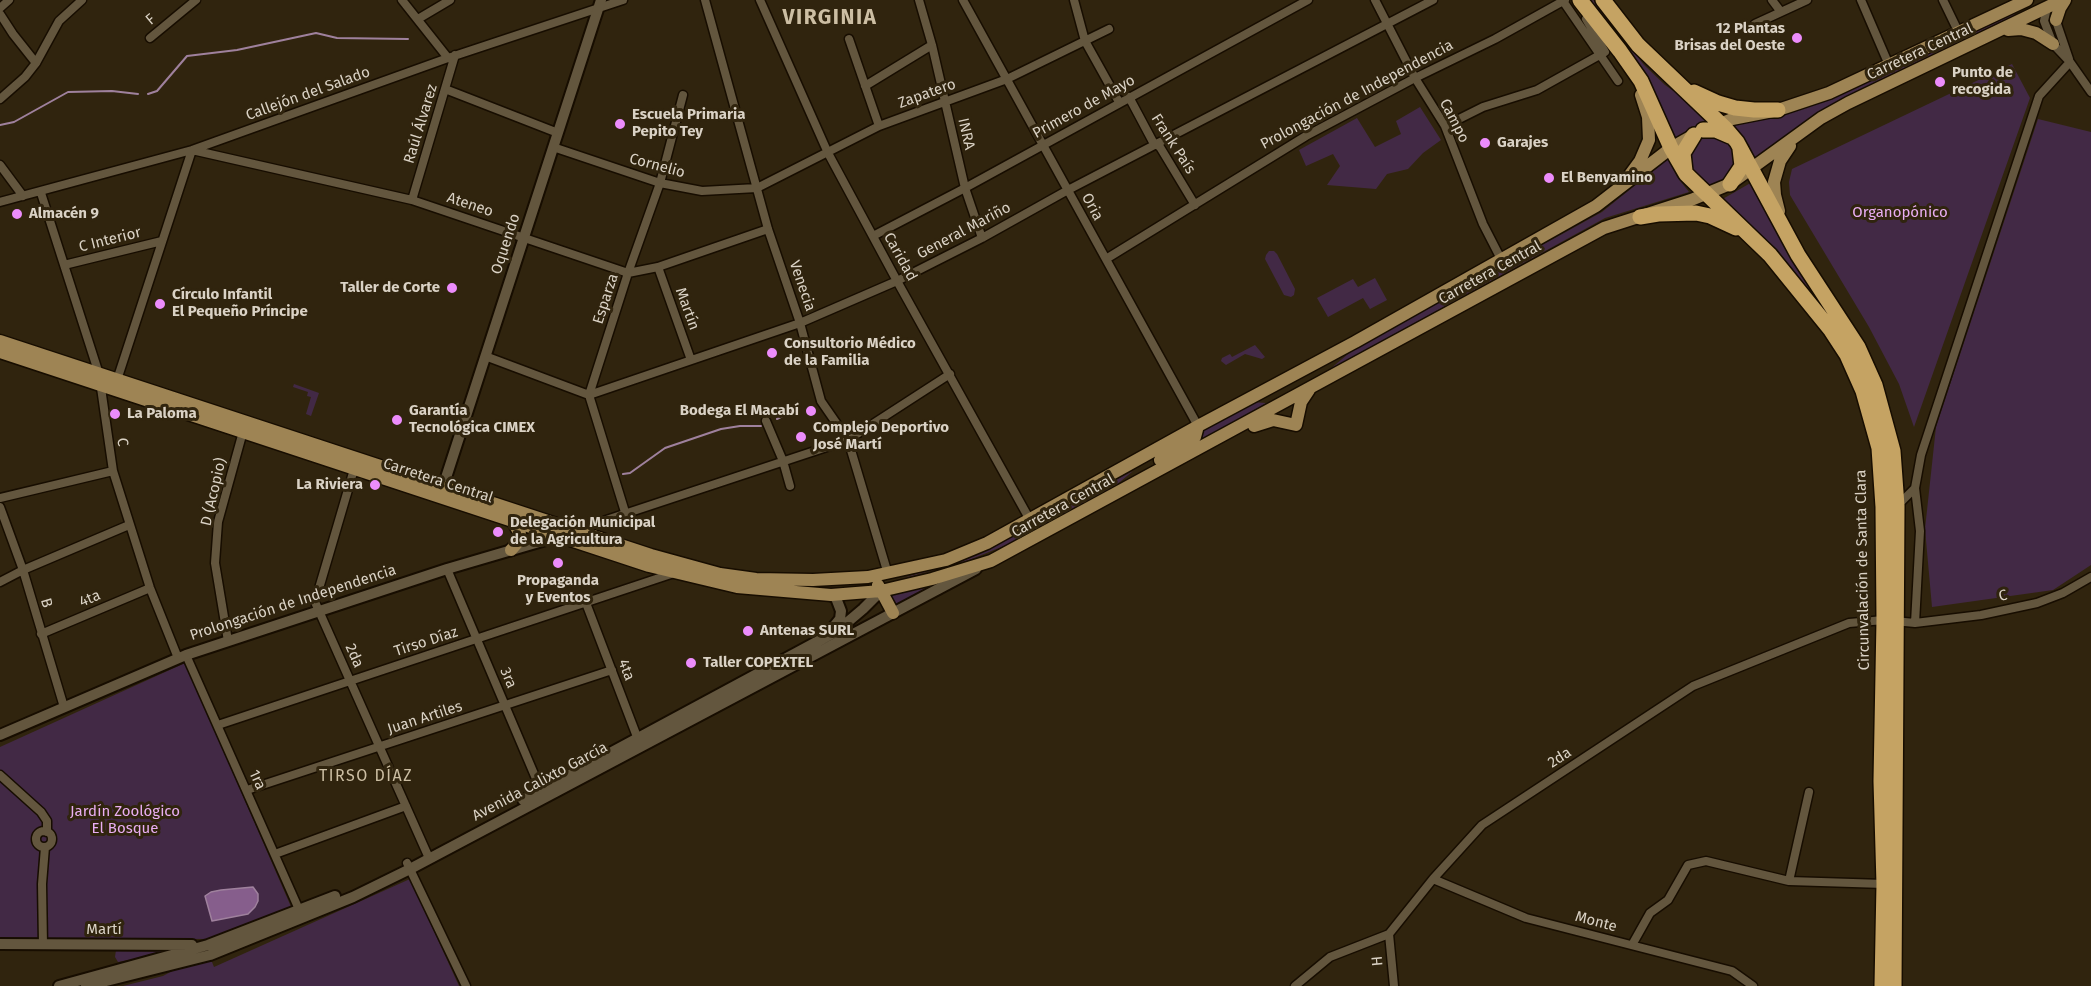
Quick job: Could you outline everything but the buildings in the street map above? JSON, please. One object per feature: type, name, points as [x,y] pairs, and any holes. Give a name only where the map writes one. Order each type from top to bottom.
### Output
[{"type":"highway","name":"Circunvalación de Santa Clara","points":[[1580,0],[1641,81],[1671,148],[1688,176],[1770,255],[1830,329],[1847,355],[1863,391],[1879,448],[1890,620],[1894,986]]},
{"type":"highway","name":"Circunvalación de Santa Clara","points":[[1603,0],[1638,45],[1738,144],[1798,255],[1858,347],[1875,385],[1893,451],[1897,506],[1881,781],[1884,884],[1882,986]]},
{"type":"highway","points":[[1678,84],[1706,98],[1735,108],[1778,110]]},
{"type":"highway","points":[[1722,131],[1738,144],[1742,153],[1742,166],[1727,185],[1706,187],[1688,176],[1683,153],[1685,147],[1698,133],[1722,131]]},
{"type":"highway","points":[[1640,217],[1696,213],[1710,216],[1751,237]]},
{"type":"main road","name":"Carretera Central","points":[[513,516],[556,537],[597,544],[650,561],[720,574],[738,582],[868,577],[946,560],[987,543],[1030,520],[1355,342],[1596,206],[1671,148],[1698,133],[1720,124],[1778,110],[1828,93],[2027,0]]},
{"type":"main road","points":[[2056,20],[2064,0]]},
{"type":"main road","name":"Carretera Central","points":[[650,561],[674,573],[831,595],[881,591],[932,579],[991,561],[1604,228],[1727,185],[1752,170],[1821,118],[1848,103],[1998,31],[2046,4],[2064,0]]},
{"type":"main road","name":"Oquendo","points":[[441,492],[600,4]]},
{"type":"main road","points":[[1998,31],[2021,29],[2036,33],[2053,44]]},
{"type":"main road","points":[[1620,187],[1646,150],[1650,129],[1639,89],[1627,61]]},
{"type":"main road","points":[[1785,230],[1775,195],[1776,170],[1789,146],[1821,118]]},
{"type":"main road","name":"Carretera Central","points":[[0,341],[99,379]]},
{"type":"main road","name":"Carretera Central","points":[[0,352],[99,379],[513,516],[573,531],[597,544]]},
{"type":"main road","points":[[1278,383],[1288,400]]},
{"type":"main road","points":[[1222,436],[1234,435],[1267,421],[1281,421],[1296,425],[1301,402],[1314,386]]},
{"type":"main road","points":[[1116,493],[1144,470],[1190,442],[1195,437],[1198,426]]},
{"type":"main road","points":[[511,550],[518,542],[520,534],[513,516]]},
{"type":"main road","name":"Prolongación de Independencia","points":[[0,735],[182,656],[318,610],[556,537]]},
{"type":"main road","points":[[881,591],[899,576],[946,560]]},
{"type":"main road","name":"Avenida Calixto García","points":[[639,742],[991,561]]},
{"type":"main road","points":[[868,577],[878,585],[893,613]]},
{"type":"main road","points":[[812,594],[813,580]]},
{"type":"main road","name":"Avenida Calixto García","points":[[59,986],[208,945],[353,897],[639,742],[837,631],[881,591]]},
{"type":"main road","points":[[821,640],[837,625],[840,618],[839,603],[831,595]]},
{"type":"main road","name":"Avenida Calixto García","points":[[86,986],[210,955],[301,914]]},
{"type":"main road","name":"Martí","points":[[0,944],[208,945]]},
{"type":"street","points":[[0,8],[9,0]]},
{"type":"street","points":[[0,99],[25,77],[36,63],[59,21],[82,0]]},
{"type":"street","name":"F","points":[[150,38],[196,0]]},
{"type":"street","points":[[402,0],[452,56]]},
{"type":"street","points":[[418,20],[450,0]]},
{"type":"street","name":"Callejón del Salado","points":[[0,202],[41,193],[192,150],[600,4],[622,0]]},
{"type":"street","name":"Venecia","points":[[705,0],[768,229],[800,323],[821,401],[848,440],[888,574]]},
{"type":"street","name":"Caridad","points":[[760,0],[828,153],[1030,520]]},
{"type":"street","name":"INRA","points":[[919,0],[932,45],[965,188],[982,238]]},
{"type":"street","name":"Oria","points":[[963,0],[1198,426]]},
{"type":"street","points":[[1074,0],[1085,41],[1119,102]]},
{"type":"street","name":"Primero de Mayo","points":[[873,236],[1308,0]]},
{"type":"street","name":"Campo","points":[[1375,0],[1415,78],[1445,126],[1483,224],[1501,259]]},
{"type":"street","name":"General Mariño","points":[[589,395],[800,323],[897,280],[982,238],[1068,190],[1433,0]]},
{"type":"street","points":[[1564,0],[1618,81]]},
{"type":"street","name":"Prolongación de Independencia","points":[[1106,259],[1306,136],[1415,78],[1495,39],[1553,3],[1564,0]]},
{"type":"street","points":[[1445,126],[1483,107],[1537,90],[1605,52],[1590,23],[1572,0]]},
{"type":"street","points":[[1755,24],[1807,0]]},
{"type":"street","points":[[1861,0],[1889,65]]},
{"type":"street","points":[[1943,0],[1958,31]]},
{"type":"street","points":[[1774,1],[1780,12]]},
{"type":"street","points":[[2046,4],[2056,20],[2070,62]]},
{"type":"street","points":[[2046,4],[2044,21],[2053,44],[2070,62],[2091,92]]},
{"type":"street","points":[[0,14],[36,63]]},
{"type":"street","name":"Zapatero","points":[[757,188],[879,126],[1007,79],[1109,29]]},
{"type":"street","points":[[849,39],[879,126]]},
{"type":"street","points":[[865,86],[932,45]]},
{"type":"street","name":"Raúl Álvarez","points":[[412,200],[445,90],[452,56]]},
{"type":"street","points":[[1915,623],[1920,531],[1915,488],[1921,455],[2039,96],[2070,62]]},
{"type":"street","points":[[445,90],[558,133]]},
{"type":"street","name":"Esparza","points":[[589,395],[660,183],[683,95]]},
{"type":"street","name":"Frank País","points":[[1129,97],[1153,142],[1160,147],[1195,205]]},
{"type":"street","name":"Cornelio","points":[[553,147],[660,183],[702,191],[757,188]]},
{"type":"street","points":[[115,384],[192,150]]},
{"type":"street","name":"Ateneo","points":[[192,150],[412,200],[628,273]]},
{"type":"street","points":[[0,165],[23,196]]},
{"type":"street","name":"C","points":[[41,193],[99,379],[113,471],[129,525],[150,588],[182,656]]},
{"type":"street","points":[[628,273],[658,267],[768,229]]},
{"type":"street","name":"C Interior","points":[[64,265],[162,241]]},
{"type":"street","name":"Martín","points":[[658,267],[691,360]]},
{"type":"street","points":[[485,356],[589,395],[625,512]]},
{"type":"street","name":"Prolongación de Independencia","points":[[556,537],[625,512],[848,440],[950,374]]},
{"type":"street","points":[[766,421],[783,461],[790,486]]},
{"type":"street","name":"D (Acopio)","points":[[228,641],[216,563],[218,522],[244,427]]},
{"type":"street","points":[[318,610],[315,602],[356,464]]},
{"type":"street","points":[[0,498],[113,471]]},
{"type":"street","points":[[1897,506],[1915,488]]},
{"type":"street","name":"B","points":[[0,507],[23,570],[64,707]]},
{"type":"street","points":[[597,544],[597,526],[603,520]]},
{"type":"street","points":[[0,582],[129,525]]},
{"type":"street","points":[[642,584],[650,561]]},
{"type":"street","name":"3ra","points":[[447,569],[543,794]]},
{"type":"street","name":"Tirso Díaz","points":[[218,725],[674,573]]},
{"type":"street","name":"C","points":[[1890,620],[1915,623],[1981,615],[2037,603],[2063,593],[2091,577]]},
{"type":"street","name":"4ta","points":[[41,634],[150,588]]},
{"type":"street","name":"4ta","points":[[586,603],[639,742]]},
{"type":"street","name":"2da","points":[[318,610],[428,855]]},
{"type":"street","name":"2da","points":[[1389,934],[1433,879],[1482,825],[1692,686],[1849,623],[1890,620]]},
{"type":"street","name":"1ra","points":[[182,656],[218,725],[301,914]]},
{"type":"street","name":"Juan Artiles","points":[[247,790],[612,670]]},
{"type":"street","points":[[0,775],[41,812],[47,821],[47,832],[51,835],[50,845],[45,847],[42,884],[43,945]]},
{"type":"street","points":[[1789,881],[1809,792]]},
{"type":"street","points":[[275,855],[406,806]]},
{"type":"street","points":[[1632,945],[1650,913],[1668,900],[1688,866],[1706,861],[1789,881],[1884,884]]},
{"type":"street","points":[[409,866],[466,986]]},
{"type":"street","name":"Monte","points":[[1433,879],[1526,918],[1732,971],[1753,986]]},
{"type":"street","points":[[1295,986],[1330,957],[1389,934]]},
{"type":"street","name":"H","points":[[1389,934],[1394,986]]},
{"type":"green space","points":[[1593,0],[1644,65],[1665,85],[1712,118],[1675,140],[1643,74],[1590,1]]},
{"type":"green space","points":[[2012,12],[2016,16],[1831,106],[1797,128],[1757,162],[1749,145],[1732,126],[1773,117]]},
{"type":"green space","name":"Organopónico","points":[[2012,64],[2030,98],[1914,427],[1899,384],[1869,327],[1790,195],[1789,182],[1792,169]]},
{"type":"green space","points":[[1420,107],[1441,140],[1423,153],[1408,169],[1387,174],[1376,189],[1327,185],[1340,166],[1333,154],[1306,166],[1299,150],[1357,118],[1375,147],[1401,134],[1396,121]]},
{"type":"green space","points":[[2038,119],[2091,132],[2091,565],[2053,590],[1932,607],[1925,529],[1936,427]]},
{"type":"green space","points":[[1701,135],[1725,136],[1738,156],[1733,174],[1718,184],[1700,182],[1686,161]]},
{"type":"green space","points":[[1668,159],[1677,177],[1689,192],[1605,218],[1329,370],[1354,349],[1602,212]]},
{"type":"green space","points":[[1754,181],[1782,243],[1838,325],[1847,344],[1777,249],[1721,200]]},
{"type":"green space","points":[[1269,251],[1277,254],[1295,289],[1291,297],[1284,295],[1265,259]]},
{"type":"green space","points":[[1375,278],[1387,300],[1370,309],[1363,298],[1328,317],[1317,298],[1353,279],[1358,287]]},
{"type":"green space","points":[[1255,345],[1265,357],[1262,359],[1245,354],[1226,365],[1221,361],[1230,354],[1232,357]]},
{"type":"green space","points":[[294,384],[319,393],[311,416],[306,414],[311,397],[307,396],[308,392],[293,387]]},
{"type":"green space","points":[[1252,402],[1266,403],[1191,446],[1204,429]]},
{"type":"green space","points":[[1133,471],[1109,491],[1026,537],[969,560],[901,579],[980,552]]},
{"type":"green space","points":[[942,583],[894,608],[888,595]]},
{"type":"green space","name":"Jardín Zoológico El Bosque","points":[[185,663],[292,909],[212,939],[0,938],[0,747]]},
{"type":"green space","points":[[410,879],[459,986],[123,986],[208,961],[212,962],[214,967]]},
{"type":"green space","points":[[116,950],[161,951],[161,954],[118,962],[115,957]]},
{"type":"shaded area","points":[[253,887],[258,894],[258,901],[248,914],[212,921],[205,896],[221,890]]},
{"type":"waterway","points":[[148,94],[157,91],[187,56],[237,50],[316,33],[337,38],[408,39]]},
{"type":"waterway","points":[[0,125],[14,122],[68,92],[112,91],[138,94]]},
{"type":"waterway","points":[[777,419],[792,411]]},
{"type":"waterway","points":[[623,474],[630,473],[665,448],[721,429],[761,426]]},
{"type":"place","name":"12 Plantas Brisas del Oeste","points":[[1797,38]]},
{"type":"place","name":"Punto de recogida","points":[[1940,82]]},
{"type":"place","name":"Escuela Primaria Pepito Tey","points":[[620,124]]},
{"type":"place","name":"Garajes","points":[[1485,143]]},
{"type":"place","name":"El Benyamino","points":[[1549,178]]},
{"type":"place","name":"Almacén 9","points":[[17,214]]},
{"type":"place","name":"Taller de Corte","points":[[452,288]]},
{"type":"place","name":"Círculo Infantil El Pequeño Príncipe","points":[[160,304]]},
{"type":"place","name":"Consultorio Médico de la Familia","points":[[772,353]]},
{"type":"place","name":"Bodega El Macabí","points":[[811,411]]},
{"type":"place","name":"La Paloma","points":[[115,414]]},
{"type":"place","name":"Garantía Tecnológica CIMEX","points":[[397,420]]},
{"type":"place","name":"Complejo Deportivo José Martí","points":[[801,437]]},
{"type":"place","name":"La Riviera","points":[[375,485]]},
{"type":"place","name":"Delegación Municipal de la Agricultura","points":[[498,532]]},
{"type":"place","name":"Propaganda y Eventos","points":[[558,563]]},
{"type":"place","name":"Antenas SURL","points":[[748,631]]},
{"type":"place","name":"Taller COPEXTEL","points":[[691,663]]},
{"type":"district","name":"VIRGINIA","points":[[830,18]]},
{"type":"district","name":"TIRSO DÍAZ","points":[[366,777]]}]
